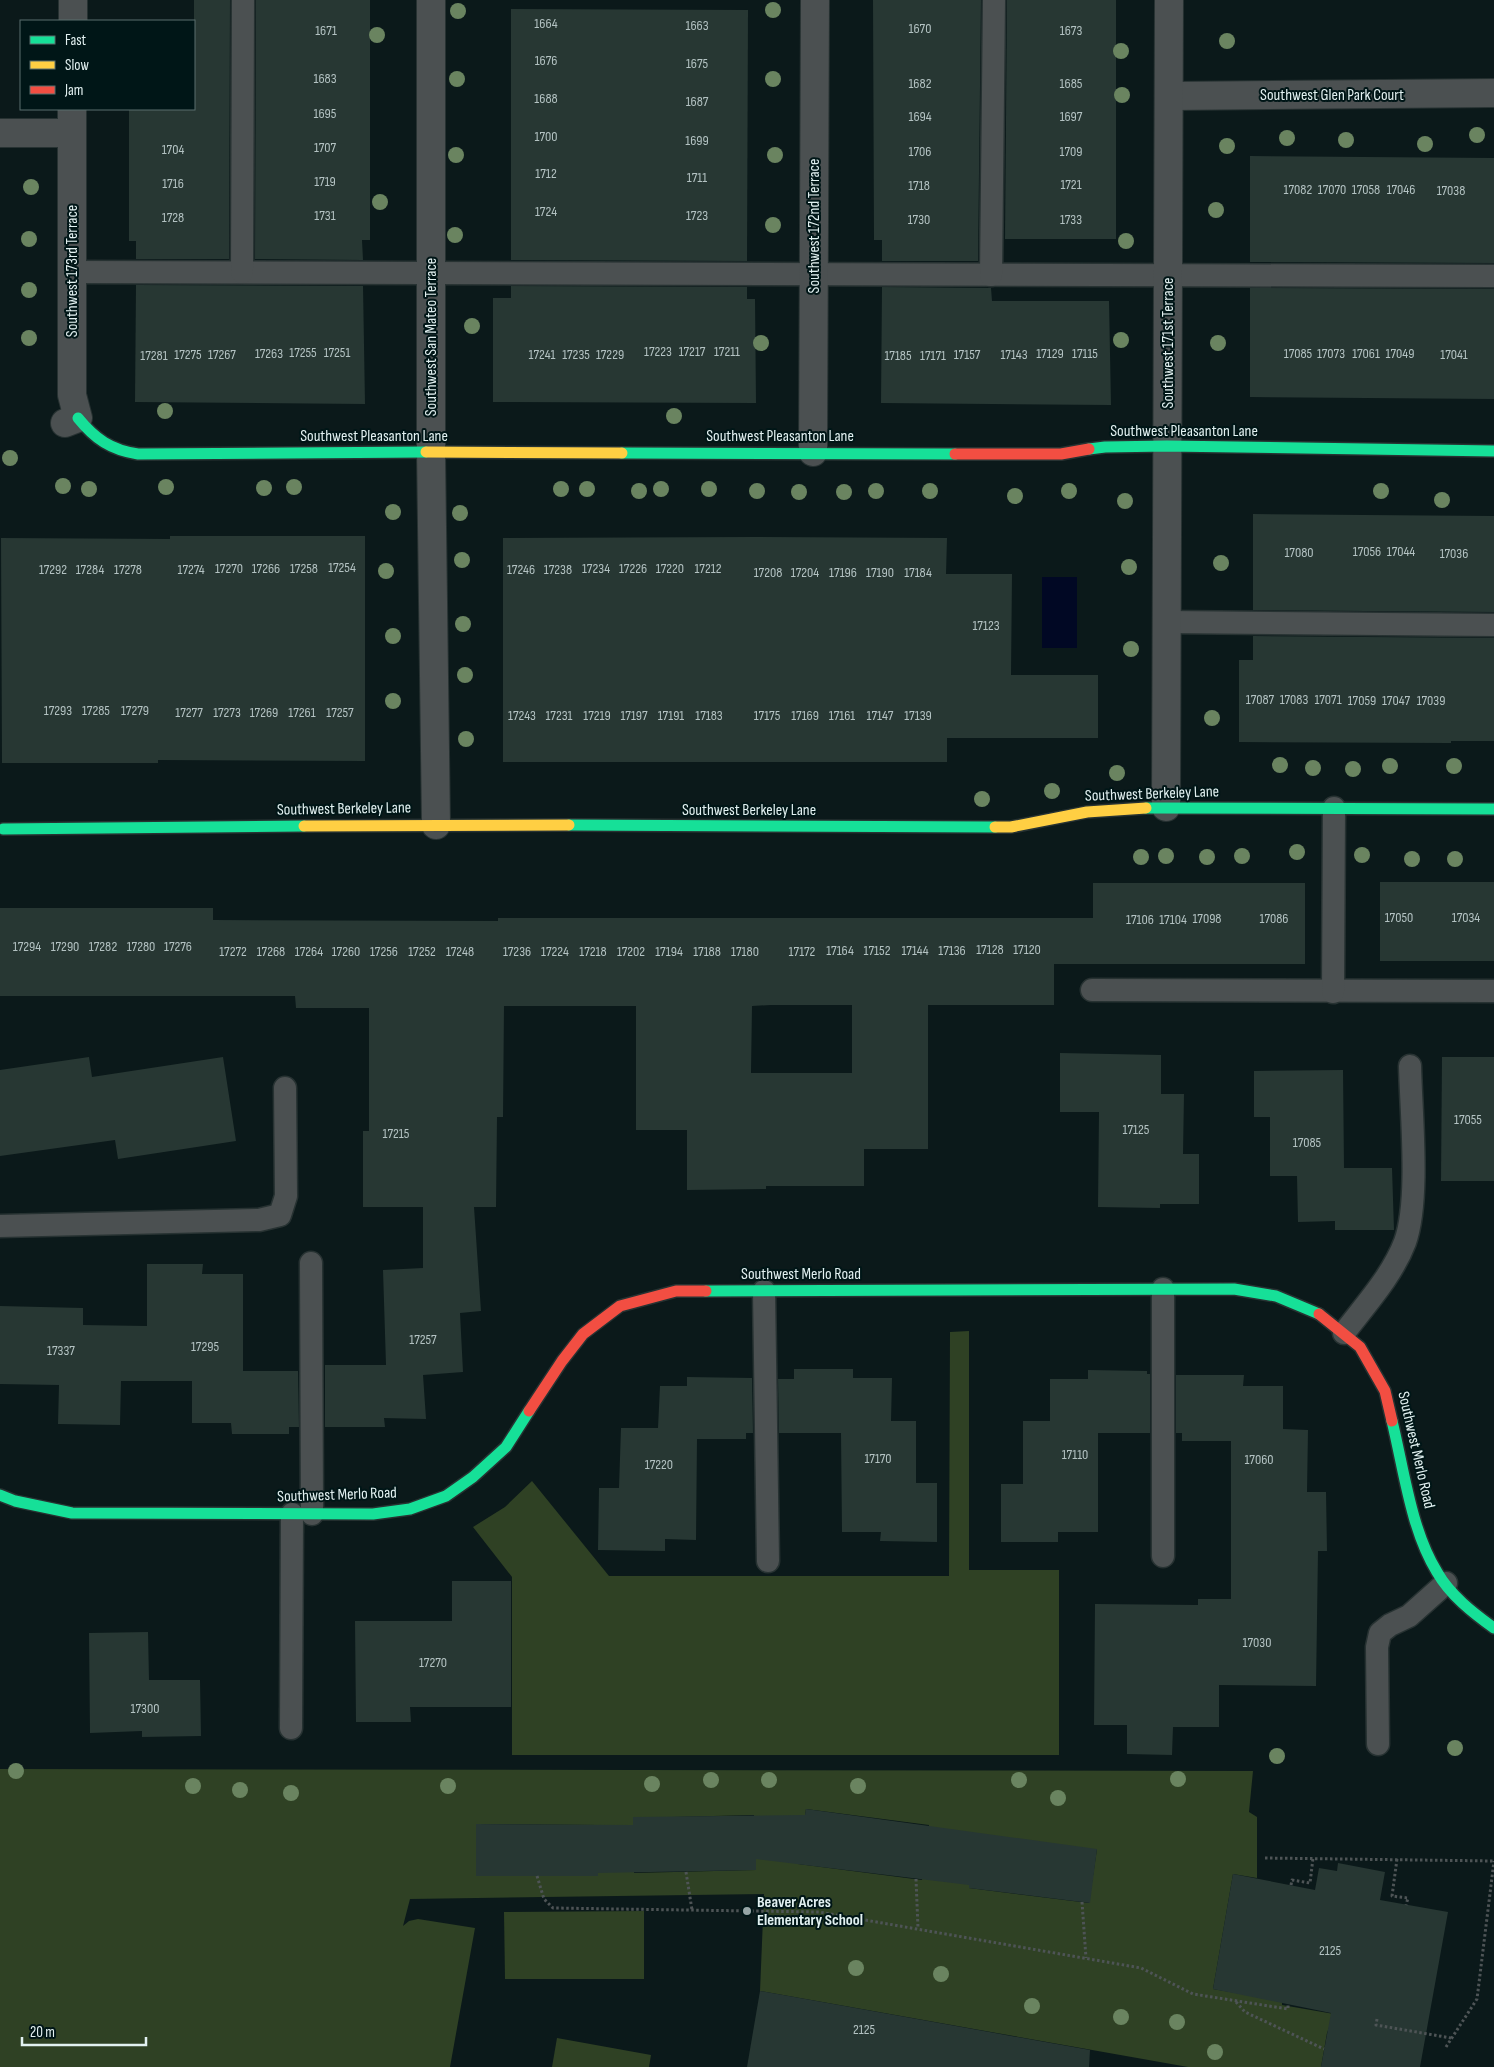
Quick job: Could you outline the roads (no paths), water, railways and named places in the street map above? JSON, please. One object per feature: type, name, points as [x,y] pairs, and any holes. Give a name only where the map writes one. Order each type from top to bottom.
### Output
[{"type":"street","points":[[73,0],[73,20]]},
{"type":"street","name":"Southwest San Mateo Terrace","points":[[431,0],[430,452],[436,825]]},
{"type":"street","name":"Southwest 172nd Terrace","points":[[814,452],[815,0]]},
{"type":"street","name":"Southwest 171st Terrace","points":[[1166,807],[1170,0]]},
{"type":"street","name":"Southwest Glen Park Court","points":[[1170,96],[1494,94]]},
{"type":"street","points":[[0,133],[72,121]]},
{"type":"street","name":"Southwest 173rd Terrace","points":[[71,421],[72,121]]},
{"type":"street","name":"Southwest Pleasanton Lane","points":[[71,421],[110,449],[124,452],[1061,454],[1105,447],[1167,446],[1494,451]]},
{"type":"street","name":"Southwest Berkeley Lane","points":[[3,829],[436,825],[1012,827],[1088,812],[1166,807],[1494,809]]},
{"type":"street","name":"Southwest Merlo Road","points":[[0,1495],[15,1501],[72,1513],[373,1514],[410,1509],[446,1496],[473,1477],[506,1447],[562,1361],[584,1334],[620,1306],[676,1291],[1234,1289],[1276,1296],[1318,1314],[1360,1346],[1385,1391],[1420,1537],[1437,1573],[1469,1610],[1494,1628]]},
{"type":"lane","points":[[242,272],[243,0]]},
{"type":"lane","points":[[991,275],[994,0]]},
{"type":"lane","points":[[71,272],[1494,276]]},
{"type":"lane","points":[[1167,622],[1494,625]]},
{"type":"lane","points":[[1333,992],[1334,808]]},
{"type":"lane","points":[[1092,990],[1494,991]]},
{"type":"lane","points":[[1344,1334],[1390,1274],[1405,1240],[1411,1210],[1410,1066]]},
{"type":"lane","points":[[0,1226],[259,1220],[280,1215],[286,1196],[285,1088]]},
{"type":"lane","points":[[291,1728],[302,1514],[311,1263]]},
{"type":"lane","points":[[1164,1289],[1164,1556]]},
{"type":"lane","points":[[764,1291],[768,1561]]},
{"type":"lane","points":[[1378,1744],[1377,1647],[1380,1633],[1390,1625],[1409,1616],[1446,1583]]},
{"type":"water","points":[[1042,577],[1077,577],[1077,648],[1042,648]]},
{"type":"place","name":"Beaver Acres Elementary School","points":[[747,1911]]}]
